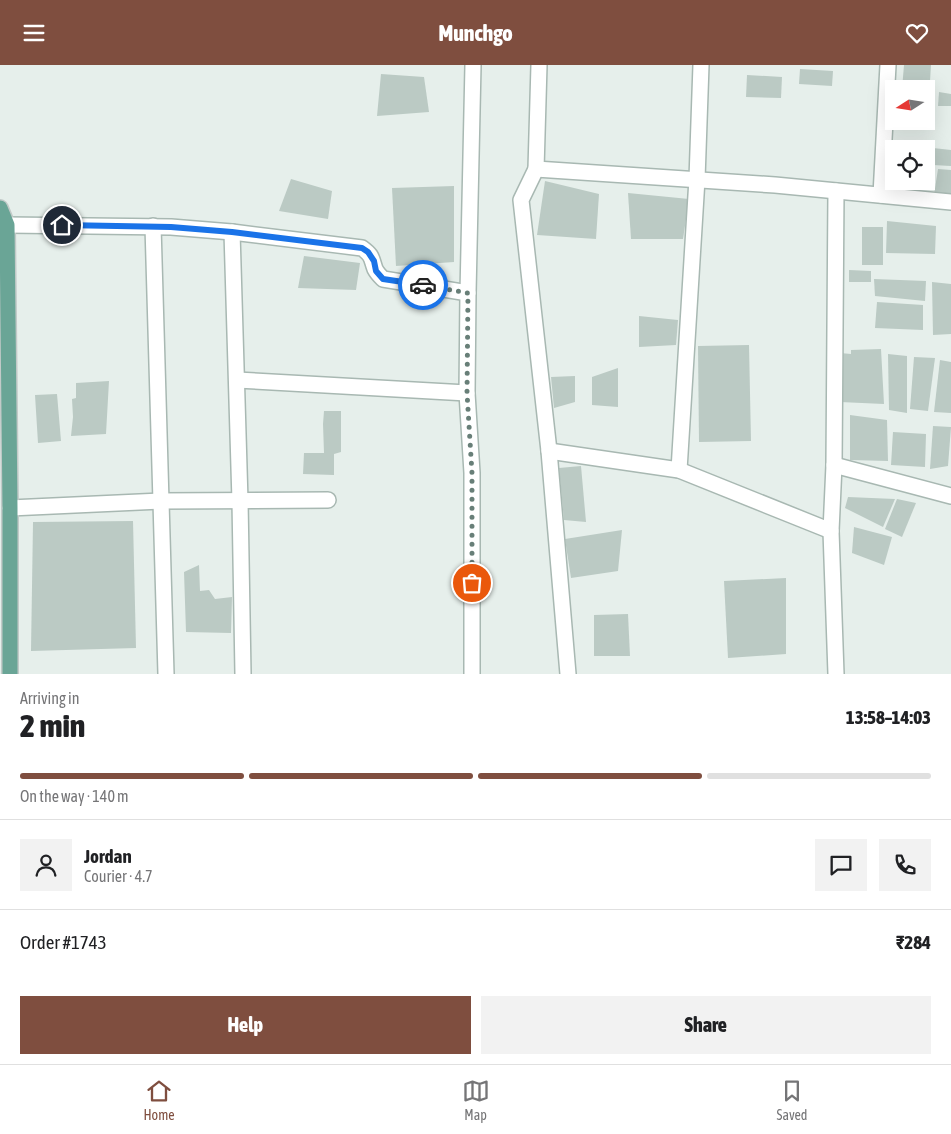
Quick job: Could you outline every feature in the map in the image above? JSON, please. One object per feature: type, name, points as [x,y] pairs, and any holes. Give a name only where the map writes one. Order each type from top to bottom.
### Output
[{"type":"main road","points":[[0,209],[3,225],[10,508],[10,674]]},
{"type":"street","points":[[472,674],[472,473],[467,393],[473,65]]},
{"type":"street","points":[[539,65],[536,169],[521,200],[549,451],[568,674]]},
{"type":"street","points":[[679,470],[697,179],[701,65]]},
{"type":"street","points":[[881,195],[888,65]]},
{"type":"street","points":[[536,169],[697,179],[951,202]]},
{"type":"street","points":[[836,191],[834,465],[831,531],[836,674]]},
{"type":"street","points":[[3,225],[153,226],[232,232],[362,248],[368,252],[374,261],[376,271],[383,279],[468,293]]},
{"type":"street","points":[[153,226],[166,674]]},
{"type":"street","points":[[232,232],[243,674]]},
{"type":"street","points":[[237,380],[467,393]]},
{"type":"street","points":[[549,451],[679,470],[831,531]]},
{"type":"street","points":[[834,465],[951,496]]},
{"type":"street","points":[[10,508],[161,501],[328,500]]},
{"type":"building","points":[[904,65],[931,65],[930,80],[903,80]]},
{"type":"building","points":[[800,69],[833,71],[832,86],[799,84]]},
{"type":"building","points":[[381,74],[424,77],[429,112],[377,116]]},
{"type":"building","points":[[747,75],[782,77],[781,98],[746,97]]},
{"type":"building","points":[[939,92],[951,94],[951,106],[938,106]]},
{"type":"building","points":[[935,148],[951,150],[951,166],[935,165]]},
{"type":"building","points":[[938,169],[951,170],[951,197],[934,195]]},
{"type":"building","points":[[291,179],[332,191],[328,219],[279,211]]},
{"type":"building","points":[[545,181],[599,194],[596,239],[537,235]]},
{"type":"building","points":[[454,186],[454,262],[396,266],[392,188]]},
{"type":"building","points":[[628,193],[689,199],[683,239],[631,239]]},
{"type":"building","points":[[887,221],[936,226],[935,254],[886,253]]},
{"type":"building","points":[[862,227],[883,227],[883,265],[862,265]]},
{"type":"building","points":[[304,256],[360,263],[356,290],[298,288]]},
{"type":"building","points":[[849,270],[871,271],[871,282],[849,282]]},
{"type":"building","points":[[874,279],[926,281],[925,301],[875,296]]},
{"type":"building","points":[[932,282],[951,284],[951,334],[933,335]]},
{"type":"building","points":[[877,302],[923,305],[923,330],[875,328]]},
{"type":"building","points":[[639,316],[678,320],[676,345],[639,347]]},
{"type":"building","points":[[749,345],[751,441],[699,442],[698,346]]},
{"type":"building","points":[[881,349],[884,404],[840,402],[840,353],[851,354],[851,350]]},
{"type":"building","points":[[888,354],[907,356],[907,413],[889,410]]},
{"type":"building","points":[[914,357],[935,358],[928,411],[910,409]]},
{"type":"building","points":[[940,360],[951,362],[951,413],[934,412]]},
{"type":"building","points":[[618,368],[618,407],[592,405],[592,377]]},
{"type":"building","points":[[575,376],[575,402],[554,408],[551,377]]},
{"type":"building","points":[[109,381],[106,434],[71,436],[72,399],[76,398],[76,383]]},
{"type":"building","points":[[57,394],[61,441],[38,443],[35,395]]},
{"type":"building","points":[[324,411],[341,411],[341,452],[334,454],[334,475],[303,474],[304,453],[324,453]]},
{"type":"building","points":[[850,415],[887,420],[888,461],[850,460]]},
{"type":"building","points":[[933,426],[951,427],[948,466],[930,469]]},
{"type":"building","points":[[893,432],[926,434],[925,467],[891,465]]},
{"type":"building","points":[[581,466],[586,522],[564,520],[559,468]]},
{"type":"building","points":[[848,497],[895,499],[883,527],[845,508]]},
{"type":"building","points":[[897,499],[916,503],[902,537],[885,529]]},
{"type":"building","points":[[133,521],[136,648],[31,651],[33,522]]},
{"type":"building","points":[[854,527],[892,537],[884,565],[852,553]]},
{"type":"building","points":[[622,530],[618,571],[571,578],[565,539]]},
{"type":"building","points":[[199,565],[200,591],[209,590],[215,599],[232,597],[231,633],[186,632],[184,572]]},
{"type":"building","points":[[786,578],[786,654],[728,658],[724,581]]},
{"type":"building","points":[[628,614],[630,656],[594,656],[594,615]]},
{"type":"way so far","points":[[423,285],[468,293],[467,393],[472,473],[472,583]]},
{"type":"route","points":[[62,225],[171,227],[232,232],[362,248],[368,252],[374,261],[376,271],[383,279],[423,285]]}]
